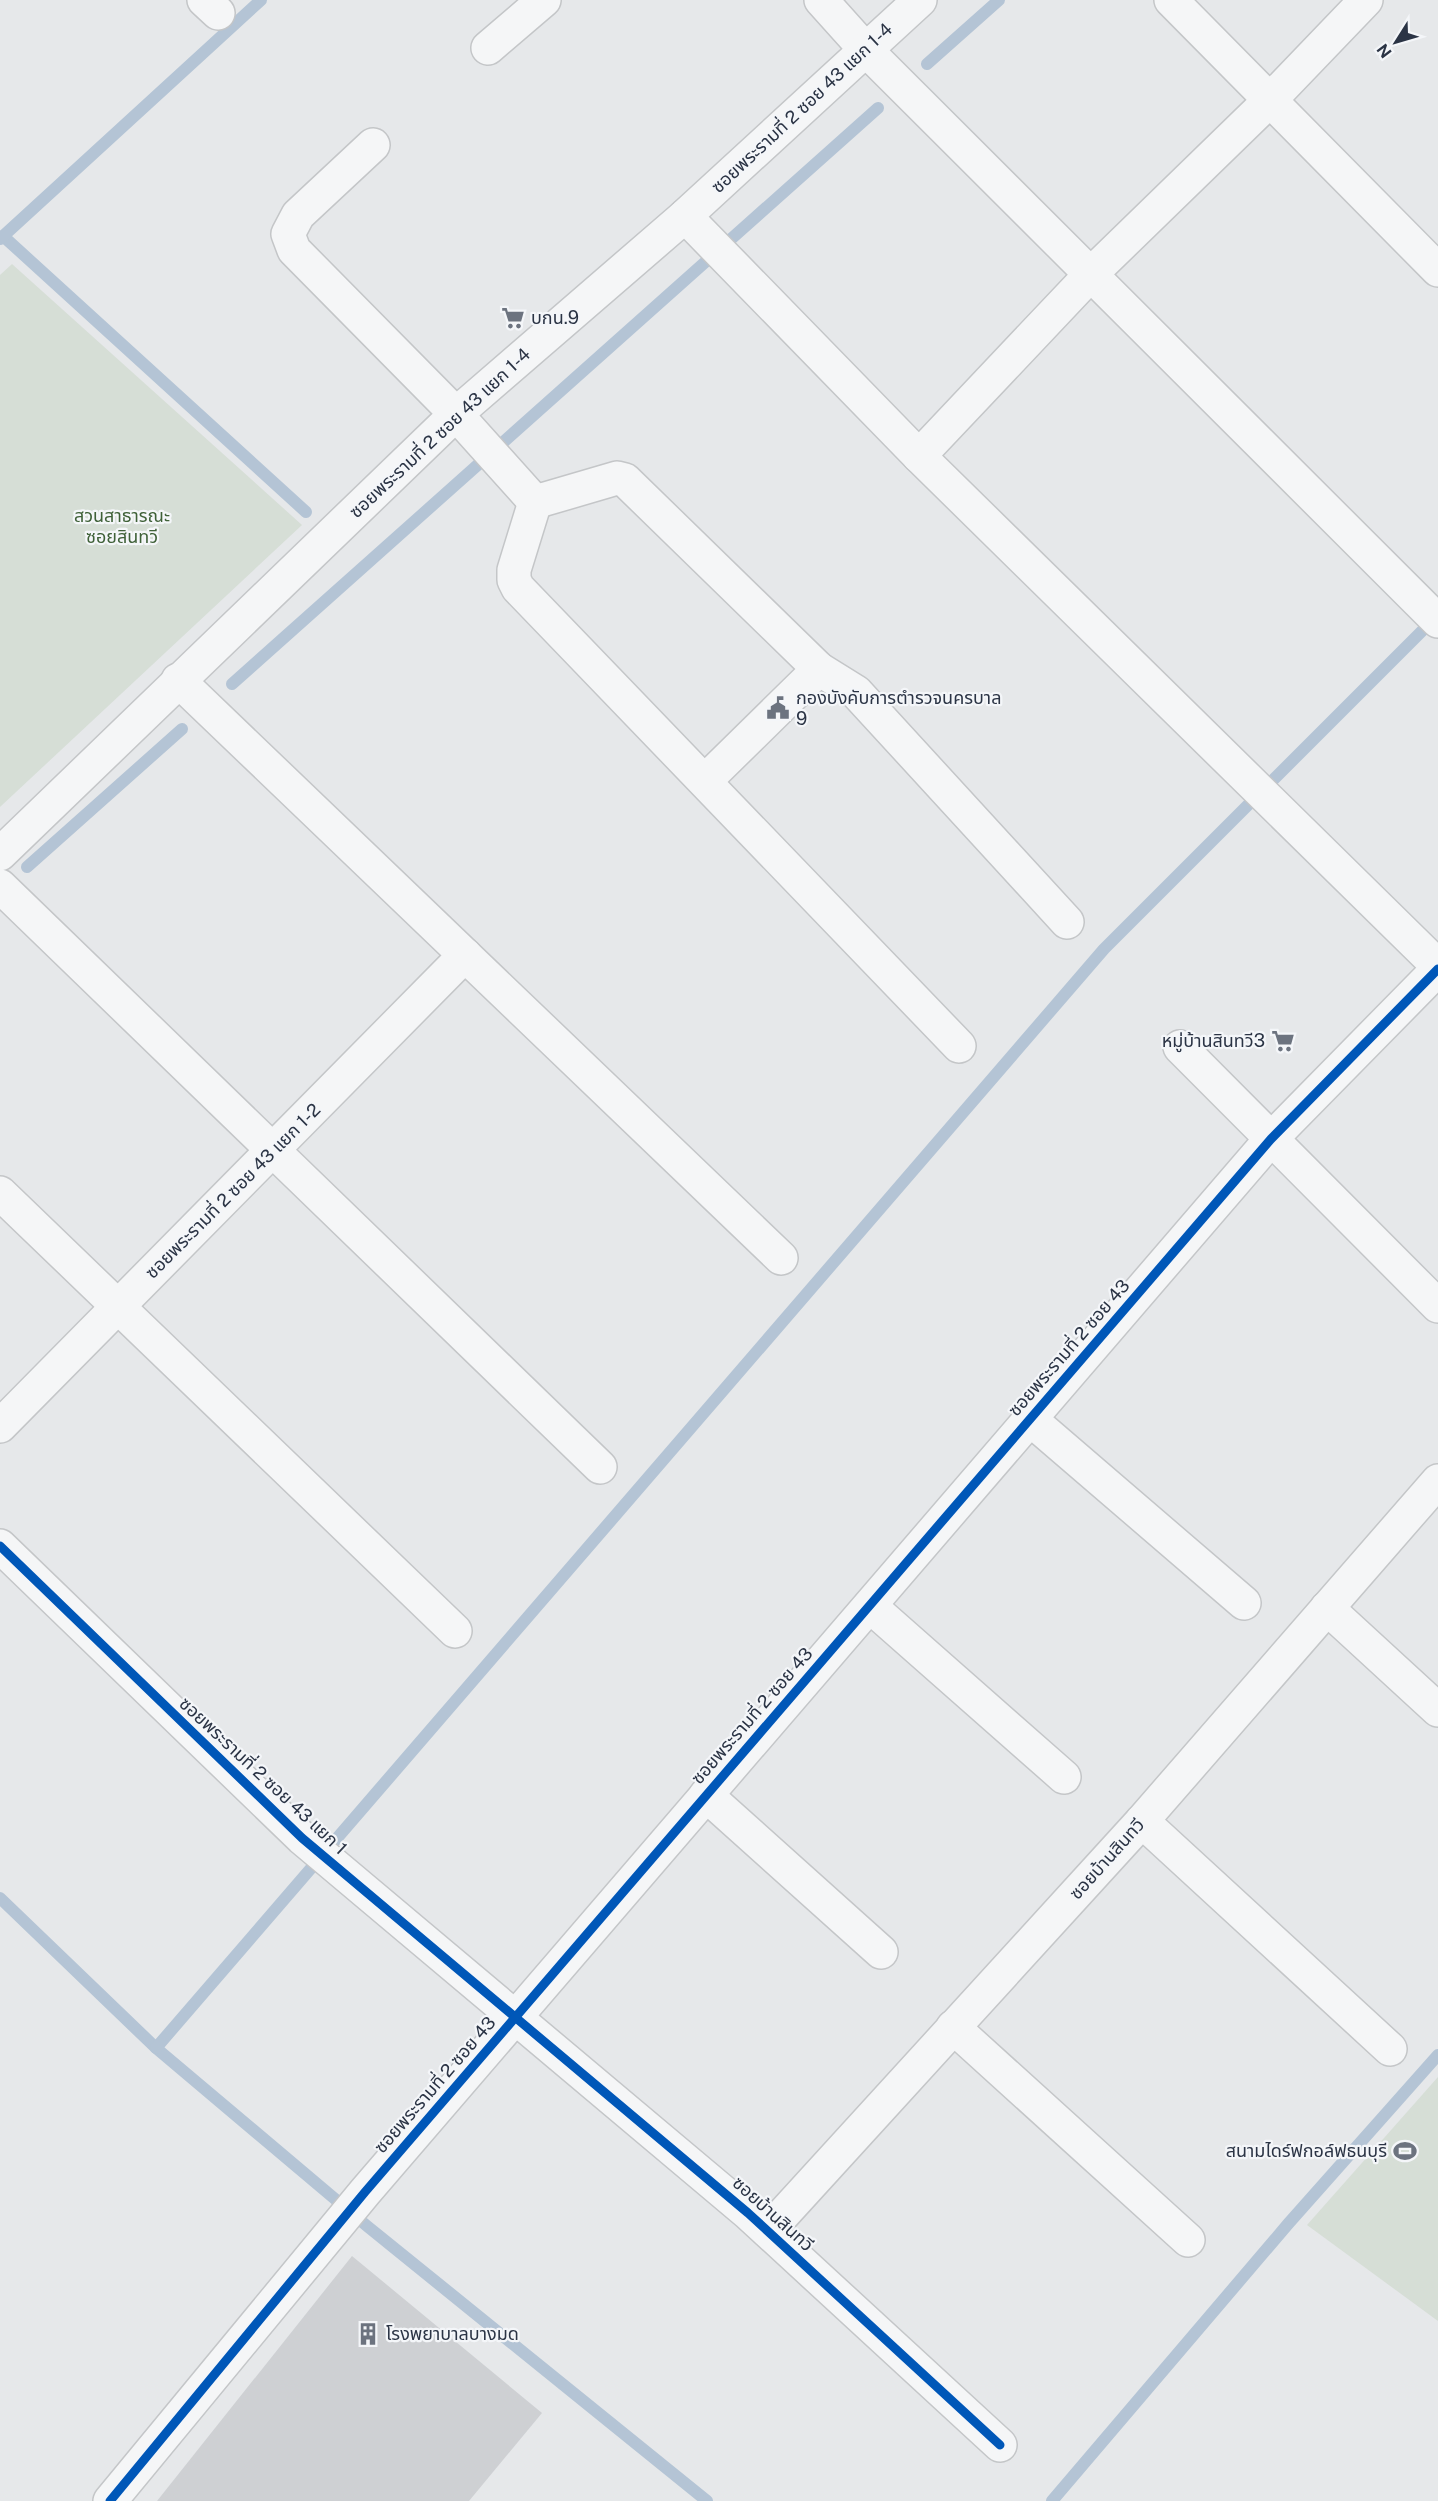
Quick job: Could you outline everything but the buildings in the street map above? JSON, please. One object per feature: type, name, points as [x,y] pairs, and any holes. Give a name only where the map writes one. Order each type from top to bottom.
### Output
[{"type":"street","points":[[488,48],[544,0]]},
{"type":"street","points":[[821,0],[865,49],[1092,273],[1427,610]]},
{"type":"street","name":"ซอยพระรามที่ 2 ซอย 43 แยก 1-4","points":[[0,855],[178,680],[456,414],[685,216],[920,0]]},
{"type":"street","points":[[1171,0],[1438,270]]},
{"type":"street","points":[[919,456],[1092,273],[1270,100],[1366,0]]},
{"type":"street","points":[[373,145],[298,215],[288,234],[294,250],[456,414],[536,502]]},
{"type":"street","points":[[685,216],[919,456],[1438,968]]},
{"type":"street","points":[[536,502],[617,478],[625,480],[819,669],[856,692],[1067,922]]},
{"type":"street","points":[[536,502],[514,570],[514,580],[518,588],[959,1046]]},
{"type":"street","points":[[705,781],[819,669]]},
{"type":"street","points":[[178,680],[781,1258]]},
{"type":"street","points":[[0,886],[600,1467]]},
{"type":"street","name":"ซอยพระรามที่ 2 ซอย 43 แยก 1-2","points":[[0,1426],[465,955]]},
{"type":"street","name":"ซอยพระรามที่ 2 ซอย 43","points":[[110,2501],[364,2192],[1271,1139],[1438,968]]},
{"type":"street","points":[[1180,1047],[1438,1306]]},
{"type":"street","points":[[0,1193],[455,1631]]},
{"type":"street","points":[[1030,1419],[1244,1603]]},
{"type":"street","name":"ซอยบ้านสินทวี","points":[[768,2231],[1142,1821],[1438,1481]]},
{"type":"street","name":"ซอยพระรามที่ 2 ซอย 43 แยก 1","points":[[0,1546],[302,1838],[516,2016]]},
{"type":"street","points":[[870,1606],[1064,1777]]},
{"type":"street","points":[[1327,1608],[1438,1710]]},
{"type":"street","points":[[706,1795],[881,1952]]},
{"type":"street","points":[[1142,1821],[1390,2049]]},
{"type":"street","name":"ซอยบ้านสินทวี","points":[[516,2016],[768,2231],[1000,2445]]},
{"type":"street","points":[[953,2027],[1188,2240]]},
{"type":"green space","name":"สวนสาธารณะ ซอยสินทวี","points":[[12,264],[302,525],[0,807],[0,275]]},
{"type":"green space","name":"สนามไดร์ฟกอล์ฟธนบุรี","points":[[1438,2077],[1438,2321],[1307,2225]]},
{"type":"waterway","points":[[0,239],[261,0]]},
{"type":"waterway","points":[[927,64],[999,0]]},
{"type":"waterway","points":[[232,684],[878,108]]},
{"type":"waterway","points":[[3,236],[306,512]]},
{"type":"waterway","points":[[156,2048],[1104,949],[1435,618]]},
{"type":"waterway","points":[[27,867],[182,729]]},
{"type":"waterway","points":[[0,1898],[156,2048],[367,2226],[707,2501]]},
{"type":"waterway","points":[[1052,2501],[1288,2224],[1438,2055]]},
{"type":"cycle path","points":[[110,2501],[365,2192],[1271,1139],[1438,969]]},
{"type":"cycle path","points":[[0,1546],[302,1838],[748,2213],[1000,2445]]},
{"type":"place","name":"บกน.9","points":[[513,318]]},
{"type":"place","name":"กองบังคับการตำรวจนครบาล 9","points":[[778,708]]},
{"type":"place","name":"หมู่บ้านสินทวี3","points":[[1283,1041]]},
{"type":"place","name":"สนามไดร์ฟกอล์ฟธนบุรี","points":[[1405,2151]]},
{"type":"place","name":"โรงพยาบาลบางมด","points":[[368,2334]]}]
